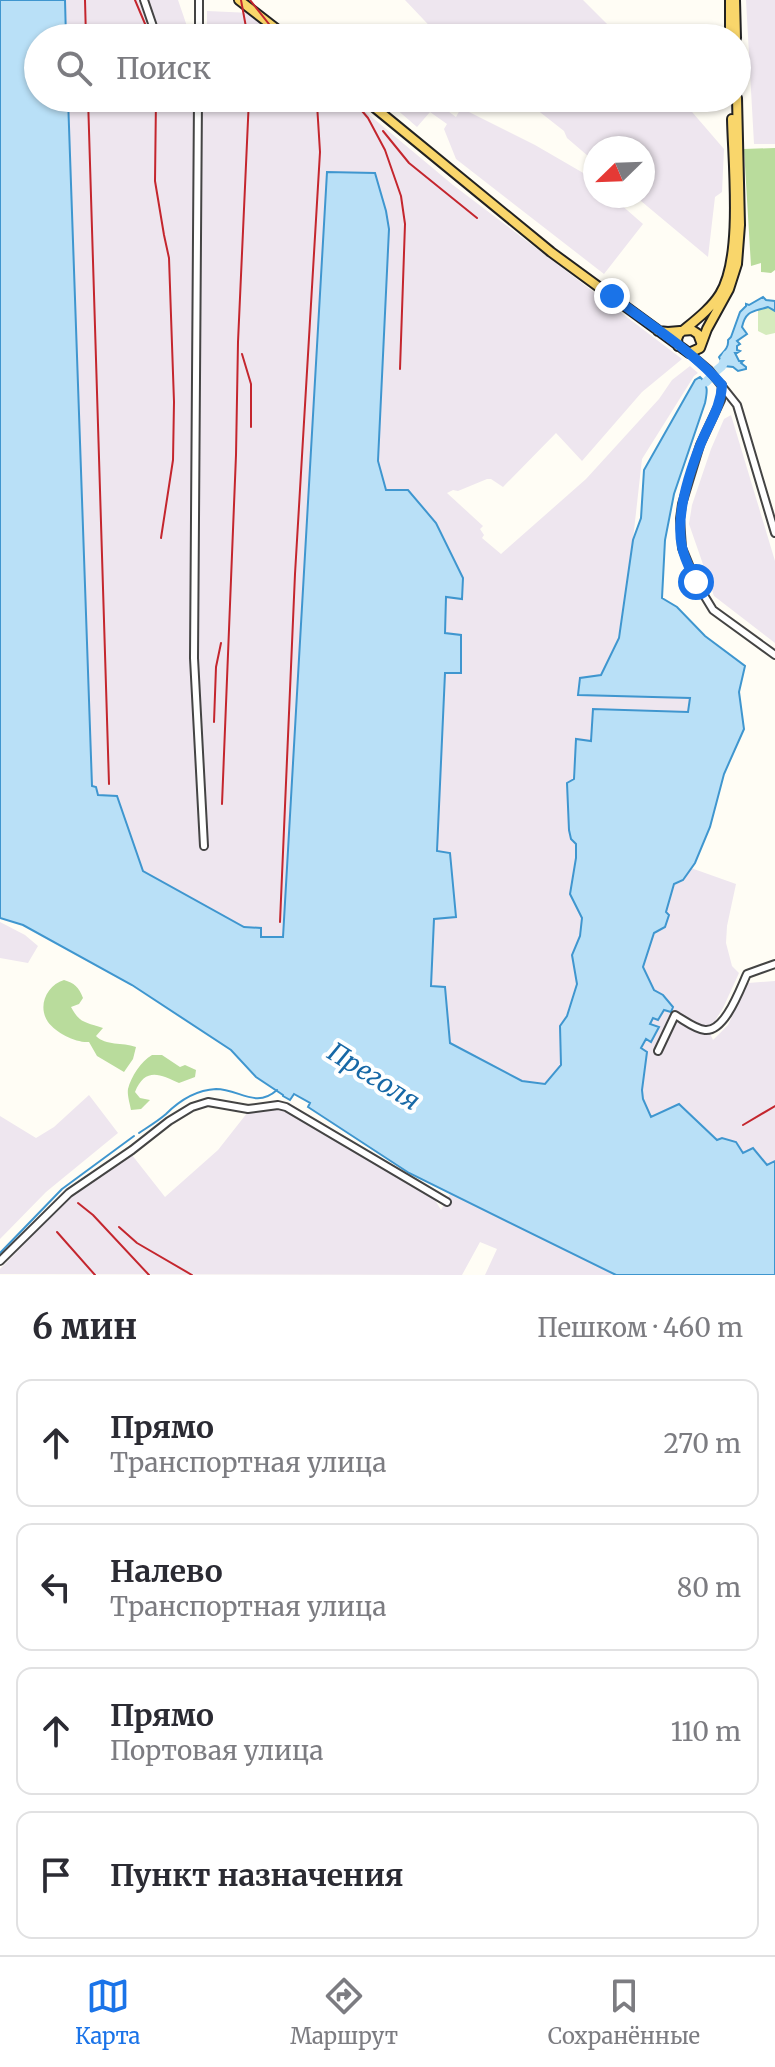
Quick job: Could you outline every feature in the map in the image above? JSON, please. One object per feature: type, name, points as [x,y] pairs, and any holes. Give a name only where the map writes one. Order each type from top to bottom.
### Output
[{"type":"main road","points":[[239,0],[270,24]]},
{"type":"main road","points":[[732,0],[733,24]]},
{"type":"main road","points":[[380,112],[551,252],[689,353],[701,346],[729,289],[737,264],[740,225],[735,112]]},
{"type":"main road","points":[[679,347],[678,337],[717,298],[728,275],[734,225],[734,112]]},
{"type":"main road","points":[[658,330],[696,331],[701,346]]},
{"type":"street","points":[[144,0],[152,24]]},
{"type":"street","points":[[199,0],[199,24]]},
{"type":"street","points":[[198,112],[194,658],[204,846]]},
{"type":"street","points":[[701,346],[709,370]]},
{"type":"street","points":[[689,353],[709,370],[737,405],[775,533]]},
{"type":"street","points":[[722,385],[721,400],[700,445],[682,504],[682,548],[696,582],[713,610],[775,655]]},
{"type":"street","points":[[658,1051],[675,1015],[702,1030],[713,1030],[723,1022],[747,974],[775,964]]},
{"type":"street","points":[[0,1261],[69,1193],[169,1121],[192,1107],[208,1102],[248,1109],[278,1105],[286,1107],[447,1202]]},
{"type":"shaded area","points":[[65,0],[178,0],[186,24],[66,24]]},
{"type":"shaded area","points":[[405,0],[583,0],[607,24],[428,24]]},
{"type":"shaded area","points":[[746,0],[775,0],[775,144],[754,144],[751,24],[747,24]]},
{"type":"shaded area","points":[[207,11],[251,13],[263,24],[207,24]]},
{"type":"shaded area","points":[[68,112],[366,112],[453,185],[682,359],[642,392],[582,461],[556,433],[503,487],[487,479],[447,493],[483,526],[480,529],[484,535],[482,538],[501,554],[586,479],[659,399],[672,380],[690,366],[698,373],[642,459],[629,575],[618,638],[601,675],[579,695],[690,698],[688,712],[594,710],[591,741],[576,740],[569,830],[576,844],[570,894],[582,918],[580,936],[572,955],[577,984],[567,1016],[560,1026],[561,1065],[546,1084],[522,1081],[450,1043],[445,988],[431,986],[434,918],[456,917],[437,852],[445,672],[461,672],[445,634],[446,596],[436,523],[408,490],[386,491],[378,461],[389,229],[375,173],[327,172],[283,938],[261,937],[261,928],[244,927],[143,871],[117,796],[98,795],[92,787]]},
{"type":"shaded area","points":[[400,112],[430,112],[417,127]]},
{"type":"shaded area","points":[[430,112],[449,112],[456,117],[459,112],[469,112],[583,173],[583,208],[625,208],[643,224],[604,274],[456,159],[444,129],[447,124]]},
{"type":"shaded area","points":[[540,112],[692,112],[724,149],[722,192],[715,197],[708,257],[649,208],[655,208],[655,136],[583,136],[583,152],[567,138],[564,131]]},
{"type":"shaded area","points":[[731,415],[775,561],[775,643],[714,596],[689,524],[692,505],[711,449],[724,419]]},
{"type":"shaded area","points":[[691,868],[736,884],[726,943],[732,966],[739,973],[723,1008],[713,1024],[707,1027],[713,1040],[728,1025],[748,983],[775,981],[775,1161],[767,1166],[743,1153],[736,1142],[722,1138],[717,1140],[679,1104],[651,1117],[643,1099],[647,1052],[641,1048],[646,1039],[651,1042],[658,1027],[650,1023],[663,995],[654,990],[643,967],[654,933],[665,927],[674,884],[683,880]]},
{"type":"shaded area","points":[[0,922],[38,946],[28,963],[0,958]]},
{"type":"shaded area","points":[[89,1095],[118,1133],[46,1192],[0,1239],[0,1116],[36,1138],[54,1127]]},
{"type":"shaded area","points":[[283,1106],[434,1198],[441,1210],[450,1194],[622,1275],[485,1275],[497,1249],[480,1242],[462,1275],[0,1274],[0,1269],[71,1196],[132,1155],[165,1197],[218,1150],[251,1108],[277,1109]]},
{"type":"green space","points":[[775,148],[775,270],[771,273],[761,272],[761,263],[751,266],[744,149]]},
{"type":"green space","points":[[768,307],[775,311],[775,333],[766,335],[758,331],[758,310]]},
{"type":"green space","points":[[64,980],[76,986],[83,998],[71,1007],[77,1017],[103,1028],[96,1036],[104,1041],[136,1047],[133,1059],[124,1072],[97,1056],[89,1042],[67,1036],[48,1022],[43,1009],[46,997],[53,986]]},
{"type":"green space","points":[[152,1055],[162,1055],[180,1067],[185,1065],[196,1070],[195,1077],[179,1083],[159,1075],[148,1076],[135,1092],[140,1098],[150,1100],[141,1109],[131,1110],[129,1084],[140,1065]]},
{"type":"water","name":"Преголя","points":[[0,0],[65,0],[66,24],[24,24],[24,112],[68,112],[92,786],[96,787],[98,795],[117,796],[143,871],[244,927],[261,928],[261,937],[283,937],[327,172],[375,173],[389,229],[378,461],[386,490],[408,490],[436,523],[463,578],[462,599],[446,597],[445,633],[461,635],[461,673],[445,673],[437,851],[450,853],[456,917],[434,919],[431,986],[445,987],[450,1043],[522,1081],[545,1084],[561,1065],[560,1026],[567,1016],[577,984],[572,955],[580,936],[582,918],[570,894],[576,844],[569,830],[567,783],[574,779],[576,739],[591,741],[593,709],[688,712],[690,698],[578,695],[580,678],[601,675],[619,638],[633,540],[641,518],[644,470],[695,380],[700,377],[705,383],[705,403],[674,494],[665,540],[662,598],[677,607],[705,636],[745,666],[739,692],[744,729],[724,774],[710,827],[695,863],[683,880],[674,884],[665,927],[654,933],[643,967],[654,990],[673,1007],[671,1012],[664,1010],[658,1020],[653,1018],[650,1024],[659,1027],[651,1042],[646,1039],[641,1048],[647,1052],[642,1090],[651,1117],[679,1104],[717,1140],[722,1138],[736,1142],[743,1153],[753,1148],[767,1165],[775,1161],[775,1275],[616,1275],[409,1173],[308,1107],[310,1103],[294,1094],[290,1100],[283,1096],[256,1077],[231,1050],[132,985],[23,925],[0,918]]},
{"type":"water","points":[[763,297],[775,301],[775,311],[768,307],[748,315],[742,327],[747,334],[737,341],[740,344],[737,350],[740,351],[735,353],[746,369],[738,371],[724,366],[719,357],[727,348],[740,312],[746,304]]},
{"type":"waterway","points":[[716,371],[727,355]]},
{"type":"waterway","points":[[706,382],[710,378]]},
{"type":"waterway","points":[[139,1133],[195,1094],[216,1089],[262,1098],[277,1090]]},
{"type":"waterway","points":[[0,1253],[62,1189],[134,1136]]},
{"type":"railway","points":[[85,0],[86,24]]},
{"type":"railway","points":[[135,0],[145,24]]},
{"type":"railway","points":[[241,0],[245,24]]},
{"type":"railway","points":[[250,0],[269,24]]},
{"type":"railway","points":[[88,112],[109,784]]},
{"type":"railway","points":[[156,112],[155,181],[169,258],[174,402],[173,460],[161,538]]},
{"type":"railway","points":[[222,804],[248,112]]},
{"type":"railway","points":[[280,922],[295,574],[320,152],[318,112]]},
{"type":"railway","points":[[363,112],[385,150],[401,196],[405,224],[400,369]]},
{"type":"railway","points":[[383,131],[409,163],[477,218]]},
{"type":"railway","points":[[242,354],[251,384],[251,427]]},
{"type":"railway","points":[[214,722],[216,667],[221,643]]},
{"type":"railway","points":[[743,1125],[775,1106]]},
{"type":"railway","points":[[78,1203],[149,1275]]},
{"type":"railway","points":[[119,1227],[137,1243],[192,1275]]},
{"type":"railway","points":[[57,1232],[95,1275]]},
{"type":"route","points":[[612,296],[692,356],[722,385],[721,400],[700,445],[680,519],[682,548],[696,582]]}]
